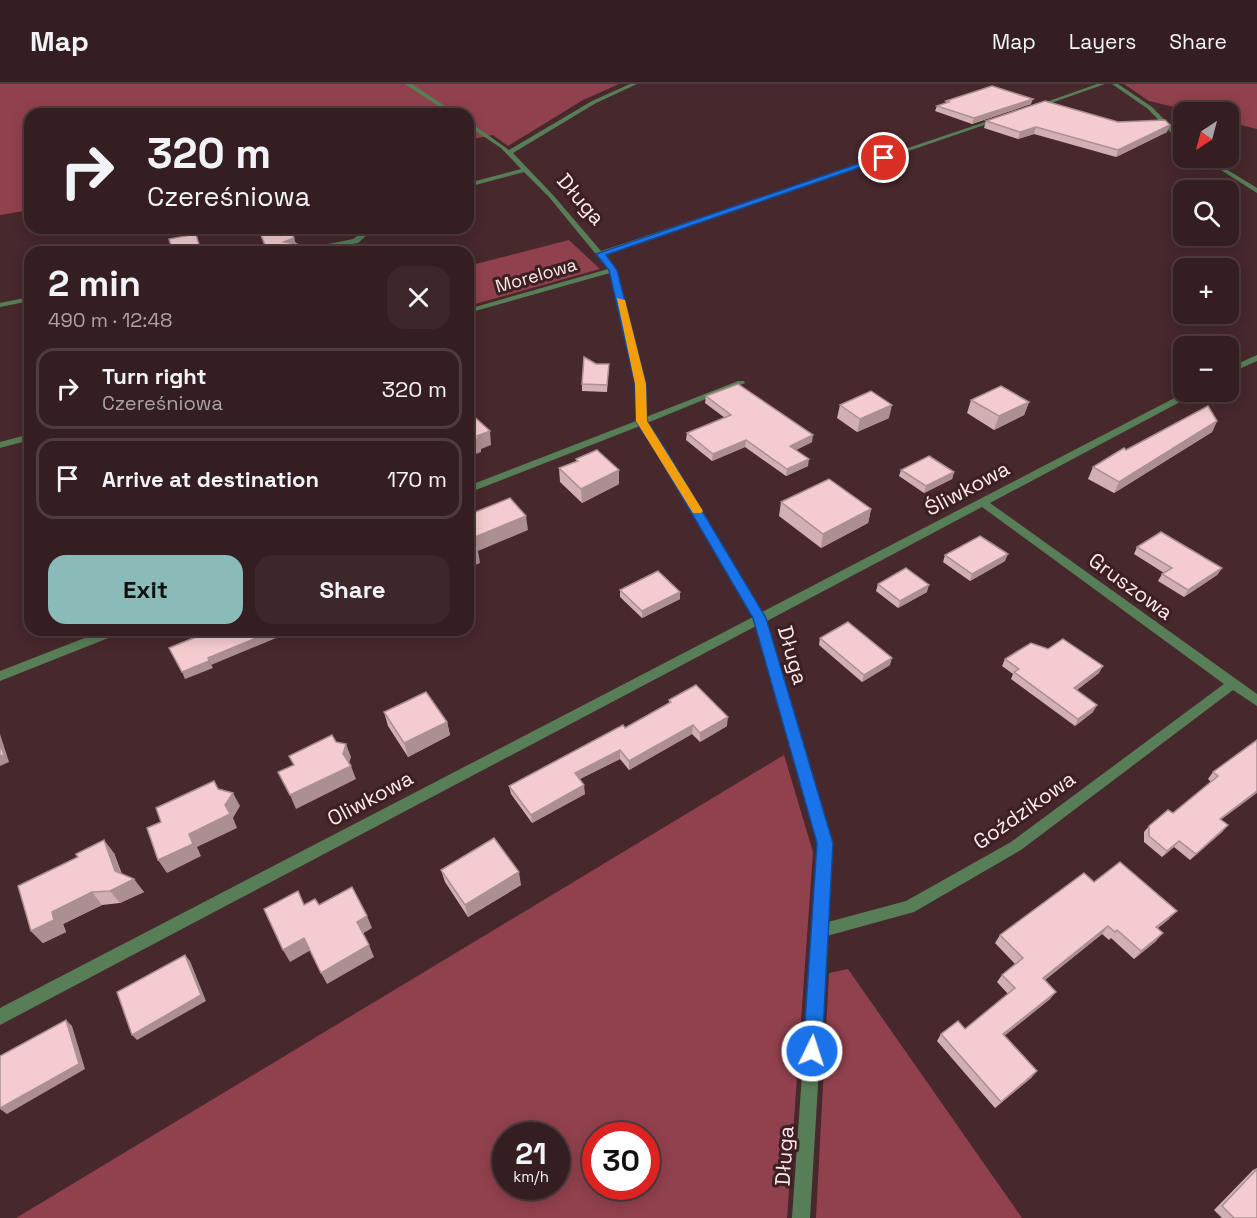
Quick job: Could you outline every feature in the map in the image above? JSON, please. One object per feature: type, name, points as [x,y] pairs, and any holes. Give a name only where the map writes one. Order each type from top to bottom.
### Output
[{"type":"street","points":[[408,84],[445,108]]},
{"type":"street","points":[[509,153],[594,102],[633,84]]},
{"type":"street","points":[[1024,111],[1102,84]]},
{"type":"street","points":[[1115,84],[1150,108],[1173,132]]},
{"type":"street","points":[[600,254],[1002,118]]},
{"type":"street","name":"Długa","points":[[474,127],[509,153],[551,196],[613,270],[640,384],[641,421],[662,452],[760,618],[825,843],[801,1218]]},
{"type":"street","points":[[1220,168],[1257,192]]},
{"type":"street","points":[[474,183],[525,170]]},
{"type":"street","points":[[327,246],[355,241],[364,234]]},
{"type":"street","name":"Morelowa","points":[[474,309],[613,270]]},
{"type":"street","points":[[0,305],[24,300]]},
{"type":"street","points":[[1239,367],[1257,358]]},
{"type":"street","points":[[474,488],[741,383]]},
{"type":"street","name":"Śliwkowa","points":[[760,618],[1173,402]]},
{"type":"street","points":[[0,446],[24,439]]},
{"type":"street","name":"Gruszowa","points":[[982,502],[1257,701]]},
{"type":"street","name":"Oliwkowa","points":[[0,1017],[760,618]]},
{"type":"street","points":[[0,676],[102,636]]},
{"type":"street","name":"Goździkowa","points":[[820,931],[909,907],[1016,846],[1233,684]]},
{"type":"shaded area","points":[[0,84],[619,84],[583,100],[508,146],[493,135],[474,139],[474,108],[24,108],[24,211],[0,215]]},
{"type":"shaded area","points":[[1124,84],[1257,84],[1257,129],[1239,124],[1239,102],[1173,102],[1173,107],[1149,101]]},
{"type":"shaded area","points":[[569,240],[600,269],[474,304],[474,264]]},
{"type":"shaded area","points":[[784,755],[813,852],[787,1218],[16,1218]]},
{"type":"shaded area","points":[[848,969],[1022,1218],[816,1218],[829,973]]},
{"type":"building","points":[[992,86],[1033,99],[974,118],[937,106],[949,102],[946,101]]},
{"type":"building","points":[[1045,101],[1118,122],[1165,120],[1170,125],[1118,150],[1036,127],[1020,132],[986,121]]},
{"type":"building","points":[[196,234],[199,246],[171,246],[169,239]]},
{"type":"building","points":[[260,234],[292,234],[294,238],[284,242],[298,246],[266,246]]},
{"type":"building","points":[[584,357],[596,364],[609,364],[607,385],[582,384]]},
{"type":"building","points":[[738,384],[813,435],[790,446],[809,459],[787,469],[746,440],[713,454],[687,433],[731,415],[706,396]]},
{"type":"building","points":[[1001,386],[1029,402],[999,416],[971,400]]},
{"type":"building","points":[[871,391],[892,405],[860,419],[840,405]]},
{"type":"building","points":[[1208,406],[1217,421],[1119,482],[1093,467],[1124,448],[1126,450]]},
{"type":"building","points":[[474,416],[490,431],[477,436],[479,438],[474,440]]},
{"type":"building","points":[[597,450],[619,470],[581,489],[559,468],[578,461],[576,459]]},
{"type":"building","points":[[929,456],[954,472],[926,486],[901,470]]},
{"type":"building","points":[[829,479],[871,509],[823,534],[781,502]]},
{"type":"building","points":[[510,498],[526,516],[474,537],[474,513]]},
{"type":"building","points":[[1161,532],[1222,568],[1188,590],[1162,574],[1172,568],[1137,547]]},
{"type":"building","points":[[980,536],[1008,554],[972,574],[945,555]]},
{"type":"building","points":[[906,568],[929,585],[900,601],[878,584]]},
{"type":"building","points":[[658,571],[680,592],[642,611],[620,590]]},
{"type":"building","points":[[848,622],[892,658],[864,675],[820,638]]},
{"type":"building","points":[[198,636],[261,636],[208,658],[209,661],[182,672],[169,648]]},
{"type":"building","points":[[1063,639],[1103,666],[1074,688],[1097,705],[1078,719],[1014,672],[1019,669],[1005,659],[1031,643],[1048,649]]},
{"type":"building","points":[[696,685],[728,717],[700,733],[693,725],[629,761],[620,750],[575,773],[584,785],[531,815],[509,786],[623,725],[625,728]]},
{"type":"building","points":[[426,692],[447,722],[404,743],[384,712]]},
{"type":"building","points":[[332,735],[336,742],[346,744],[343,754],[351,766],[290,795],[278,772],[294,765],[289,756]]},
{"type":"building","points":[[1257,740],[1257,791],[1220,819],[1228,825],[1196,854],[1179,841],[1167,851],[1149,836],[1149,826],[1168,810],[1173,813],[1218,776],[1213,772]]},
{"type":"building","points":[[0,744],[4,755],[0,756]]},
{"type":"building","points":[[214,781],[218,789],[233,793],[225,805],[230,814],[189,834],[193,844],[158,860],[147,828],[161,822],[156,808]]},
{"type":"building","points":[[494,838],[519,872],[465,905],[441,870]]},
{"type":"building","points":[[104,840],[115,871],[134,879],[110,891],[92,892],[52,912],[54,920],[31,931],[18,886],[78,857],[76,854]]},
{"type":"building","points":[[1120,862],[1177,911],[1156,927],[1163,933],[1141,951],[1117,930],[1115,932],[1108,926],[1043,978],[1056,992],[1003,1034],[1037,1071],[1001,1102],[941,1034],[958,1021],[965,1029],[1015,988],[1002,975],[1023,958],[1000,935],[1084,873],[1094,882]]},
{"type":"building","points":[[352,887],[367,916],[357,922],[369,945],[321,973],[304,938],[283,950],[264,909],[298,891],[304,905],[315,899],[319,905]]},
{"type":"building","points":[[185,955],[201,995],[132,1035],[117,992]]},
{"type":"building","points":[[66,1020],[79,1064],[0,1108],[0,1056]]},
{"type":"building","points":[[1257,1169],[1257,1218],[1234,1218],[1222,1206]]},
{"type":"slow traffic","points":[[620,300],[640,384],[641,421],[697,511]]},
{"type":"route","points":[[812,1051],[825,843],[760,618],[662,452],[641,421],[640,384],[613,270],[600,254],[884,158]]}]
